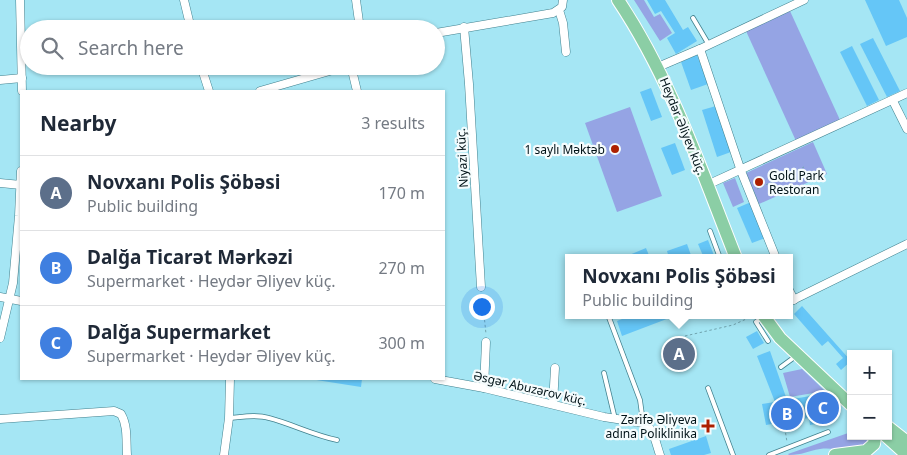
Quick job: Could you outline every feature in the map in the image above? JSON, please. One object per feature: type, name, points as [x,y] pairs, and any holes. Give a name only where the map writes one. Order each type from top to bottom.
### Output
[{"type":"main road","name":"Heydər Əliyev küç.","points":[[618,0],[661,65]]},
{"type":"main road","name":"Heydər Əliyev küç.","points":[[626,0],[661,65],[677,109],[741,254]]},
{"type":"main road","name":"Heydər Əliyev küç.","points":[[710,184],[734,254]]},
{"type":"main road","points":[[766,319],[798,355],[847,401]]},
{"type":"main road","points":[[768,319],[847,390]]},
{"type":"main road","points":[[892,437],[907,442]]},
{"type":"main road","points":[[835,455],[866,451],[879,440]]},
{"type":"main road","points":[[887,440],[890,446],[888,453]]},
{"type":"main road","points":[[890,440],[907,455]]},
{"type":"street","points":[[20,0],[21,20]]},
{"type":"street","points":[[184,0],[189,20]]},
{"type":"street","points":[[356,0],[359,20]]},
{"type":"street","points":[[445,31],[553,13],[562,7],[563,0]]},
{"type":"street","points":[[661,65],[709,45],[804,0]]},
{"type":"street","points":[[559,10],[563,23],[566,52]]},
{"type":"street","name":"Niyazi küç.","points":[[464,27],[481,287]]},
{"type":"street","points":[[700,49],[741,171],[774,254]]},
{"type":"street","points":[[22,75],[22,90]]},
{"type":"street","points":[[204,75],[209,90]]},
{"type":"street","points":[[263,90],[316,75]]},
{"type":"street","points":[[353,75],[357,90]]},
{"type":"street","points":[[0,80],[22,78]]},
{"type":"street","points":[[710,184],[907,92]]},
{"type":"street","points":[[893,100],[907,129]]},
{"type":"street","points":[[0,182],[20,185]]},
{"type":"street","points":[[0,336],[10,299],[19,242],[20,214]]},
{"type":"street","points":[[793,301],[907,244]]},
{"type":"street","points":[[0,298],[20,301]]},
{"type":"street","points":[[0,323],[0,336]]},
{"type":"street","points":[[484,388],[486,342]]},
{"type":"street","points":[[554,404],[555,368]]},
{"type":"street","points":[[224,455],[229,418],[230,380]]},
{"type":"street","name":"Əsgər Abuzərov küç.","points":[[440,380],[484,388],[615,419],[643,423]]},
{"type":"street","points":[[0,419],[114,411],[121,414],[124,419],[127,455]]},
{"type":"street","points":[[643,423],[652,431],[660,455]]},
{"type":"lane","points":[[693,18],[709,45]]},
{"type":"lane","points":[[710,231],[718,254]]},
{"type":"lane","points":[[716,249],[730,243]]},
{"type":"lane","points":[[610,319],[640,400],[643,423]]},
{"type":"lane","points":[[760,319],[756,322],[768,341]]},
{"type":"lane","points":[[781,367],[798,355]]},
{"type":"lane","points":[[604,373],[615,419]]},
{"type":"lane","points":[[708,388],[733,455]]},
{"type":"lane","points":[[229,418],[259,416],[269,418],[337,440]]},
{"type":"lane","points":[[769,455],[782,453],[788,448],[828,432]]},
{"type":"path","points":[[750,192],[804,167]]},
{"type":"path","points":[[481,287],[486,342]]},
{"type":"path","points":[[684,336],[753,319]]},
{"type":"path","points":[[784,422],[788,448]]},
{"type":"shaded area","points":[[634,0],[644,0],[654,17],[660,14],[672,33],[660,41]]},
{"type":"shaded area","points":[[790,11],[840,120],[796,141],[746,31]]},
{"type":"shaded area","points":[[630,107],[662,196],[617,212],[585,123]]},
{"type":"shaded area","points":[[813,142],[827,174],[759,204],[746,173]]},
{"type":"shaded area","points":[[735,178],[744,202],[733,207],[723,183]]},
{"type":"shaded area","points":[[802,369],[825,391],[790,397],[783,373]]},
{"type":"shaded area","points":[[847,433],[847,440],[867,440],[864,445],[853,449],[825,449],[788,454]]},
{"type":"building","points":[[647,0],[665,0],[683,30],[688,27],[697,41],[676,54],[667,38],[675,33],[661,11],[655,14]]},
{"type":"building","points":[[865,0],[899,0],[907,18],[907,37],[886,46]]},
{"type":"building","points":[[873,38],[900,91],[887,97],[860,44]]},
{"type":"building","points":[[852,46],[879,100],[867,106],[840,52]]},
{"type":"building","points":[[697,55],[708,84],[691,90],[681,62]]},
{"type":"building","points":[[651,88],[662,117],[651,121],[640,92]]},
{"type":"building","points":[[716,106],[731,152],[717,157],[702,110]]},
{"type":"building","points":[[675,143],[685,170],[672,175],[661,148]]},
{"type":"building","points":[[751,202],[765,238],[752,243],[737,208]]},
{"type":"building","points":[[708,240],[713,254],[702,254],[698,244]]},
{"type":"building","points":[[687,244],[691,254],[668,254],[667,251]]},
{"type":"building","points":[[646,248],[648,254],[632,254]]},
{"type":"building","points":[[802,306],[847,357],[847,365],[841,370],[836,364],[843,358],[828,341],[822,346],[794,314]]},
{"type":"building","points":[[622,319],[667,319],[622,336],[617,321]]},
{"type":"building","points":[[757,331],[764,343],[753,349],[746,337]]},
{"type":"building","points":[[770,351],[787,400],[828,393],[833,421],[810,425],[809,418],[766,425],[762,404],[775,402],[757,356]]},
{"type":"building","points":[[316,380],[362,380],[361,387]]},
{"type":"building","points":[[706,436],[711,453],[704,455],[671,455],[669,449]]},
{"type":"place","name":"1 saylı Məktəb","points":[[615,149]]},
{"type":"place","name":"Gold Park Restoran","points":[[759,182]]},
{"type":"place","name":"Novxanı Polis Şöbəsi","points":[[679,354]]},
{"type":"place","name":"Dalğa Supermarket","points":[[823,408]]},
{"type":"place","name":"Dalğa Ticarət Mərkəzi","points":[[787,414]]},
{"type":"place","name":"Zərifə Əliyeva adına Poliklinika","points":[[708,426]]}]
